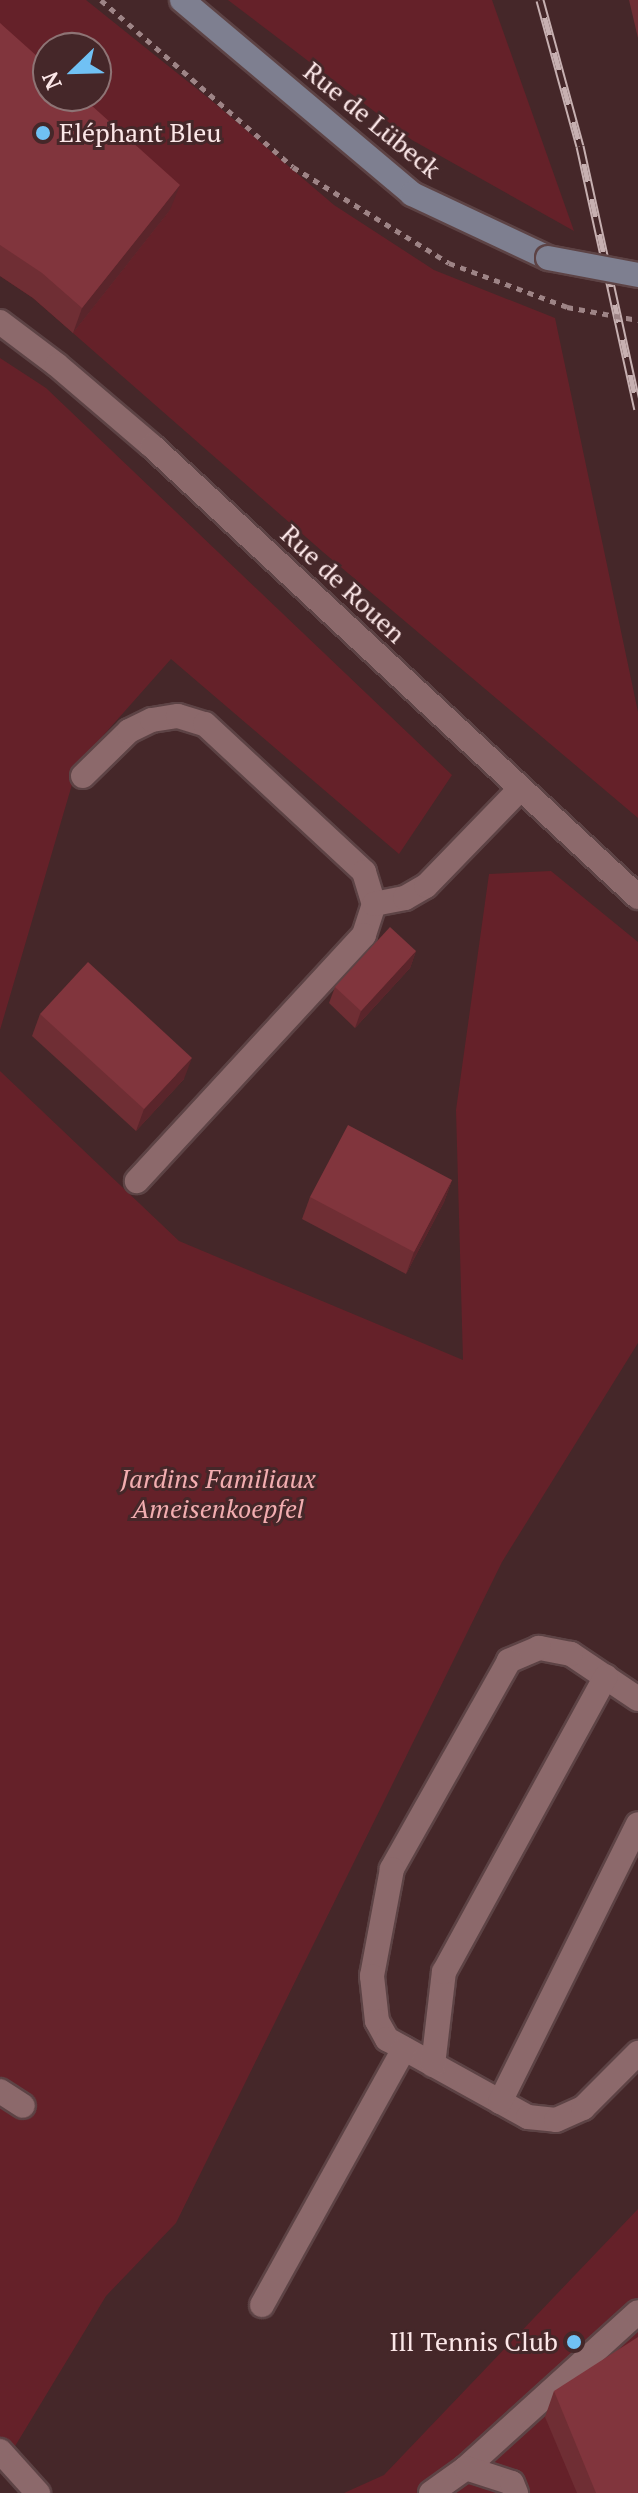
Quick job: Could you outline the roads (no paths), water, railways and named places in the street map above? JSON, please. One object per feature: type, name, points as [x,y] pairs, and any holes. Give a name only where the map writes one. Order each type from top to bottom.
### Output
[{"type":"main road","name":"Rue de Lübeck","points":[[182,0],[412,194],[548,258],[638,275]]},
{"type":"street","name":"Rue de Rouen","points":[[0,322],[57,365],[152,446],[638,897]]},
{"type":"street","points":[[83,776],[129,731],[152,720],[178,716],[205,724],[364,872],[374,904],[364,935],[137,1181]]},
{"type":"street","points":[[374,904],[405,898],[426,886],[520,789]]},
{"type":"street","points":[[638,1699],[571,1654],[539,1648],[509,1661],[392,1869],[372,1976],[377,2021],[387,2039],[528,2117],[556,2120],[583,2108],[638,2053]]},
{"type":"street","points":[[433,2065],[444,1972],[606,1676]]},
{"type":"street","points":[[500,2102],[638,1824]]},
{"type":"street","points":[[262,2305],[404,2049]]},
{"type":"street","points":[[0,2091],[23,2106]]},
{"type":"street","points":[[431,2493],[466,2468],[638,2312]]},
{"type":"street","points":[[0,2451],[38,2493]]},
{"type":"street","points":[[466,2468],[512,2483],[516,2493]]},
{"type":"railway","points":[[540,0],[580,146],[638,409]]},
{"type":"place","name":"Eléphant Bleu","points":[[43,133]]},
{"type":"place","name":"Ill Tennis Club","points":[[574,2342]]},
{"type":"park label","name":"Jardins Familiaux Ameisenkoepfel","points":[[218,1494]]}]
